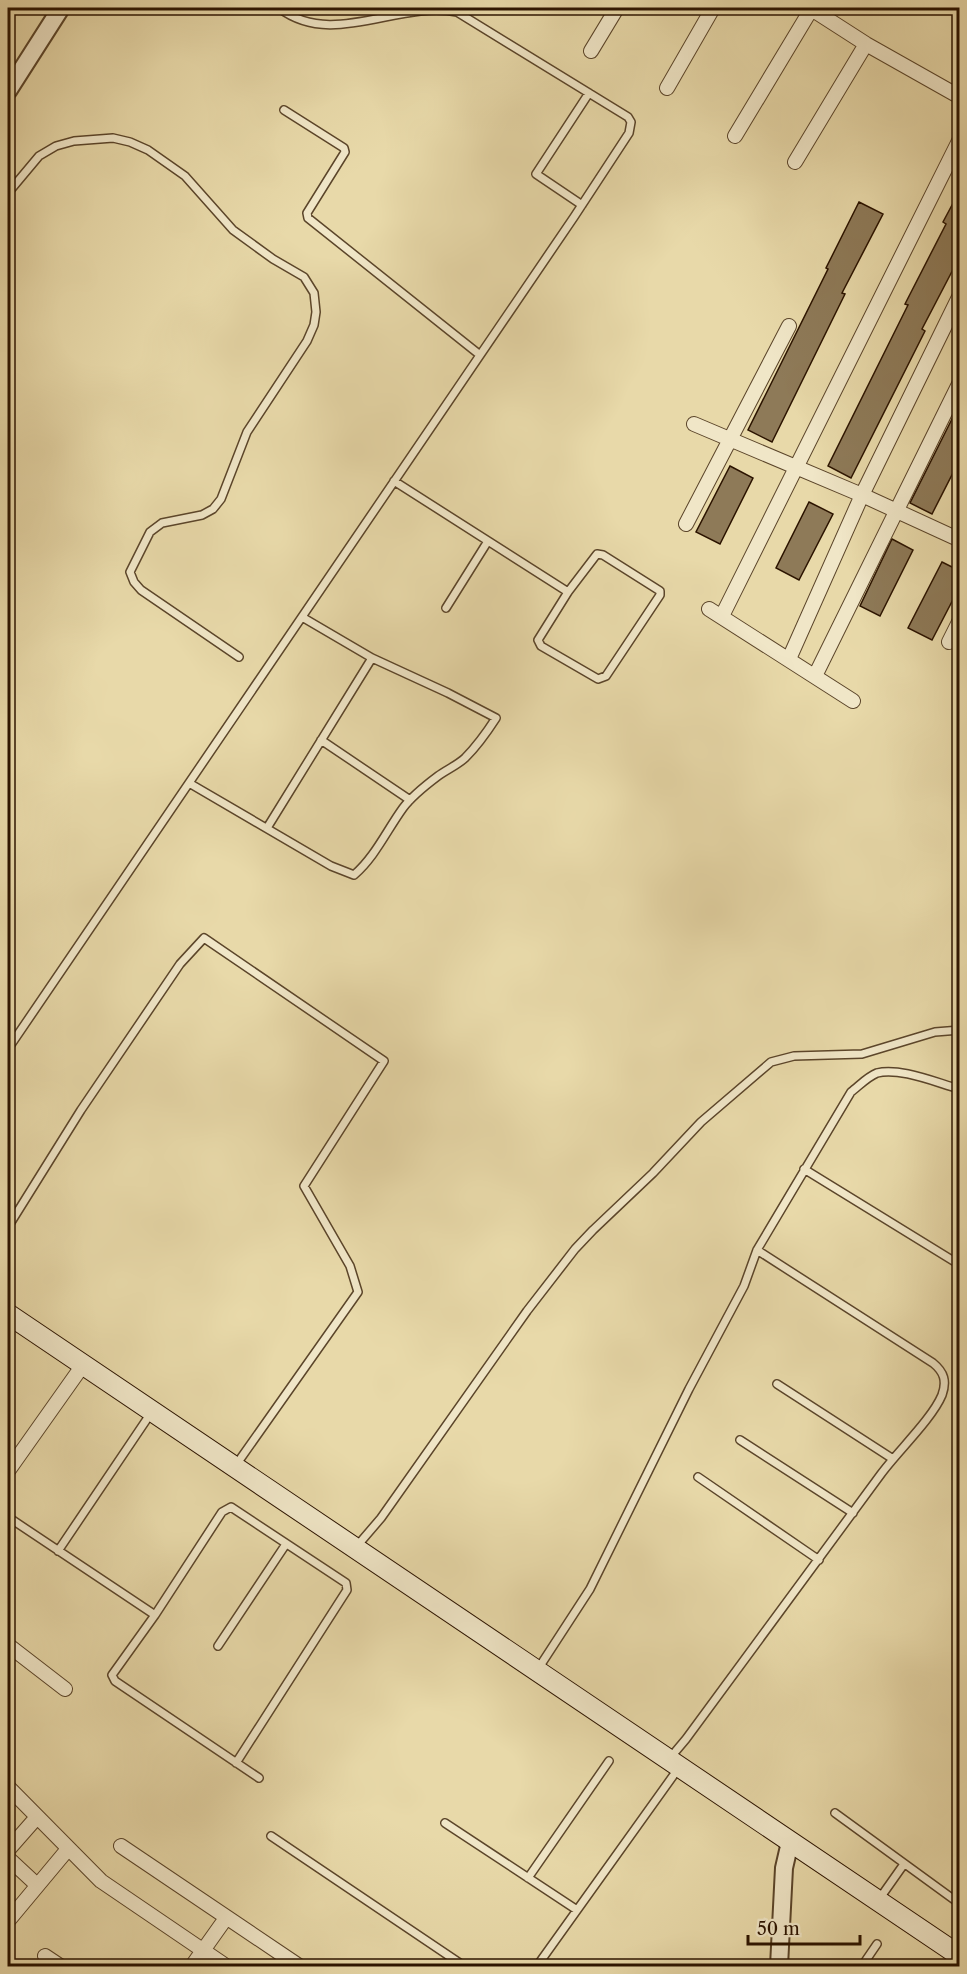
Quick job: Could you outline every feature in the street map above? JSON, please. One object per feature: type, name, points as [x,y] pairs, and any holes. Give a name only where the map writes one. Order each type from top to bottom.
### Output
[{"type":"main road","points":[[8,1314],[960,1956]]},
{"type":"street","points":[[8,91],[61,8]]},
{"type":"street","points":[[591,51],[617,8]]},
{"type":"street","points":[[667,88],[713,8]]},
{"type":"street","points":[[735,136],[811,8],[866,44],[960,97]]},
{"type":"street","points":[[795,162],[866,44]]},
{"type":"street","points":[[853,701],[715,612],[795,467],[960,139]]},
{"type":"street","points":[[789,659],[862,495],[960,295]]},
{"type":"street","points":[[686,524],[789,326]]},
{"type":"street","points":[[815,676],[960,382]]},
{"type":"street","points":[[694,424],[862,495],[960,540]]},
{"type":"street","points":[[949,642],[960,620]]},
{"type":"street","points":[[8,1472],[83,1365]]},
{"type":"street","points":[[8,1645],[65,1689]]},
{"type":"street","points":[[8,1787],[101,1881],[226,1966]]},
{"type":"street","points":[[8,1850],[37,1817]]},
{"type":"street","points":[[779,1966],[784,1868],[790,1842]]},
{"type":"street","points":[[121,1846],[298,1966]]},
{"type":"street","points":[[8,1921],[68,1849]]},
{"type":"street","points":[[8,1858],[37,1885]]},
{"type":"street","points":[[192,1966],[226,1918]]},
{"type":"street","points":[[45,1956],[60,1966]]},
{"type":"lane","points":[[8,1049],[629,133],[631,122],[628,117],[457,12],[447,9],[422,9],[375,15],[338,24],[322,24],[291,16],[279,8]]},
{"type":"lane","points":[[582,205],[536,174],[589,93]]},
{"type":"lane","points":[[284,110],[344,148],[345,152],[307,213],[308,218],[480,355]]},
{"type":"lane","points":[[8,193],[39,156],[56,146],[95,138],[113,138],[130,142],[148,150],[185,176],[233,230],[303,277],[314,293],[316,312],[311,333],[247,432],[221,498],[213,509],[202,515],[162,523],[150,532],[130,572],[134,582],[141,590],[239,657]]},
{"type":"lane","points":[[394,482],[568,592]]},
{"type":"lane","points":[[446,608],[488,541]]},
{"type":"lane","points":[[597,554],[603,555],[660,591],[660,595],[606,676],[602,678],[598,679],[541,646],[538,640],[568,592],[597,554]]},
{"type":"lane","points":[[189,783],[331,866],[354,875],[363,867],[403,807],[439,775],[465,758],[496,718],[372,658],[302,617]]},
{"type":"lane","points":[[267,828],[372,658]]},
{"type":"lane","points":[[321,740],[410,800]]},
{"type":"lane","points":[[8,1227],[81,1110],[180,964],[204,938],[384,1061],[304,1186],[351,1266],[358,1292],[234,1467]]},
{"type":"lane","points":[[356,1548],[381,1518],[527,1311],[575,1249],[653,1173],[701,1122],[771,1062],[794,1056],[862,1054],[935,1032],[960,1030]]},
{"type":"lane","points":[[537,1671],[590,1589],[689,1389],[744,1286],[757,1250],[851,1092],[867,1079],[891,1071],[960,1089]]},
{"type":"lane","points":[[804,1169],[960,1264]]},
{"type":"lane","points":[[537,1966],[577,1910],[674,1763],[686,1739],[941,1396],[944,1376],[941,1370],[836,1299],[757,1250]]},
{"type":"lane","points":[[777,1384],[893,1459]]},
{"type":"lane","points":[[58,1551],[152,1411]]},
{"type":"lane","points":[[740,1440],[853,1514]]},
{"type":"lane","points":[[698,1477],[819,1560]]},
{"type":"lane","points":[[236,1763],[347,1590],[346,1583],[231,1507],[222,1512],[112,1676],[115,1682],[236,1763],[259,1778]]},
{"type":"lane","points":[[8,1517],[155,1615]]},
{"type":"lane","points":[[218,1646],[286,1544]]},
{"type":"lane","points":[[528,1878],[609,1761]]},
{"type":"lane","points":[[834,1813],[960,1904]]},
{"type":"lane","points":[[445,1823],[577,1910]]},
{"type":"lane","points":[[272,1836],[465,1966]]},
{"type":"lane","points":[[878,1901],[904,1864]]},
{"type":"lane","points":[[862,1966],[877,1944]]},
{"type":"building","points":[[960,190],[960,256],[922,329],[925,331],[851,478],[828,466],[908,305],[905,304],[946,224],[943,222]]},
{"type":"building","points":[[859,202],[883,214],[842,293],[845,294],[772,442],[748,430]]},
{"type":"building","points":[[960,403],[960,459],[932,514],[910,503]]},
{"type":"building","points":[[730,466],[753,478],[720,544],[696,532]]},
{"type":"building","points":[[809,502],[833,514],[799,580],[776,568]]},
{"type":"building","points":[[892,539],[913,550],[880,616],[860,606]]},
{"type":"building","points":[[942,562],[960,571],[960,586],[932,640],[908,628]]}]
